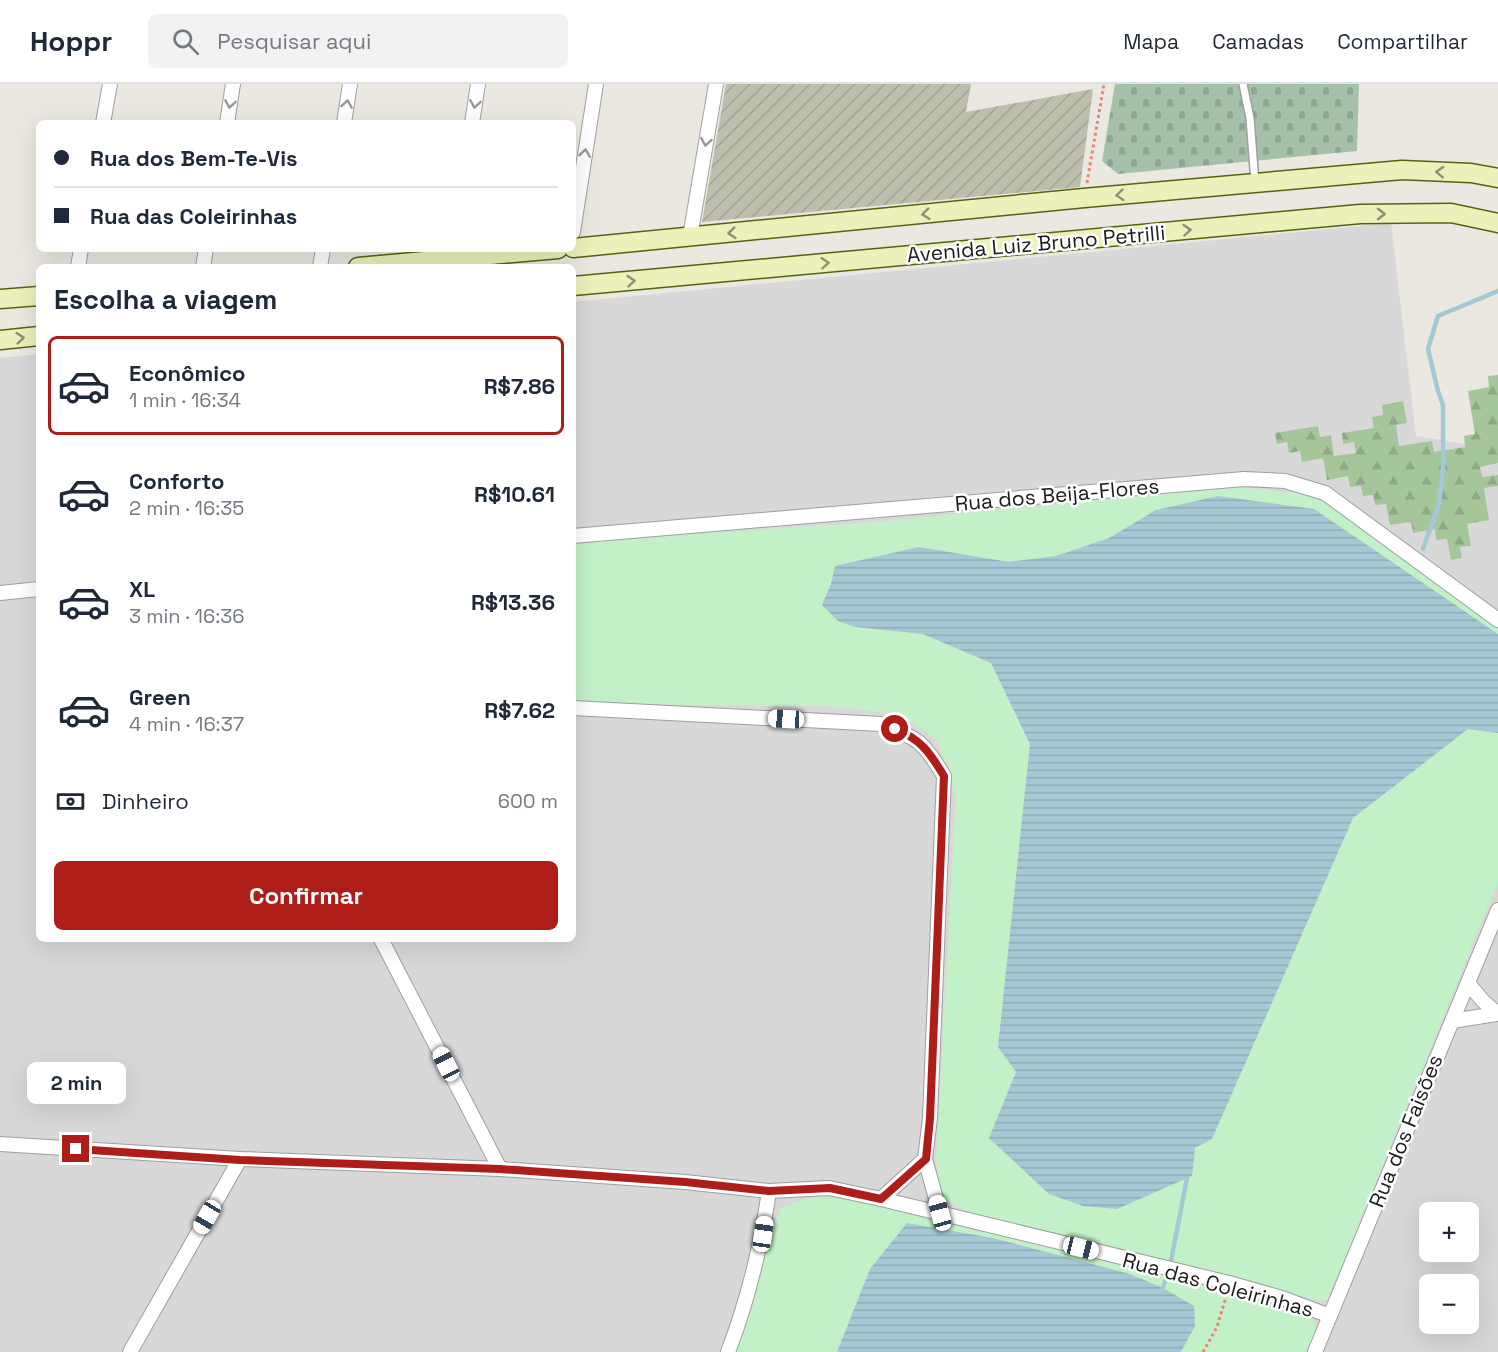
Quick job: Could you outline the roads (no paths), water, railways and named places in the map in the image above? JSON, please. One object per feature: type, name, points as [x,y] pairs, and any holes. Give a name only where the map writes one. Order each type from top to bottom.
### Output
[{"type":"main road","name":"Avenida Luiz Bruno Petrilli","points":[[576,248],[1084,198],[1402,170],[1471,173],[1498,178]]},
{"type":"main road","name":"Avenida Luiz Bruno Petrilli","points":[[576,286],[1360,214],[1450,213],[1498,223]]},
{"type":"main road","points":[[380,264],[452,254],[494,252]]},
{"type":"main road","points":[[0,299],[36,296]]},
{"type":"main road","points":[[0,340],[36,336]]},
{"type":"street","points":[[104,120],[110,84]]},
{"type":"street","points":[[227,120],[233,84]]},
{"type":"street","points":[[344,120],[350,84]]},
{"type":"street","points":[[472,120],[477,84]]},
{"type":"street","points":[[576,213],[596,84]]},
{"type":"street","points":[[690,237],[716,84]]},
{"type":"street","name":"Rua dos Beija-Flores","points":[[576,536],[1244,479],[1285,481],[1325,493],[1498,620]]},
{"type":"street","points":[[0,593],[36,589]]},
{"type":"street","points":[[576,708],[881,724],[910,735],[929,751],[944,776],[930,1118],[926,1159],[940,1213]]},
{"type":"street","name":"Rua dos Faisões","points":[[1315,1352],[1498,910]]},
{"type":"street","points":[[383,942],[500,1169]]},
{"type":"street","points":[[1468,983],[1497,1014]]},
{"type":"street","points":[[1452,1021],[1497,1014]]},
{"type":"street","name":"Rua das Coleirinhas","points":[[0,1144],[240,1160],[500,1169],[685,1182],[769,1191],[830,1188],[1229,1283],[1282,1298],[1330,1316]]},
{"type":"street","points":[[881,1199],[926,1159]]},
{"type":"street","points":[[130,1352],[240,1160]]},
{"type":"street","points":[[728,1352],[742,1315],[763,1234],[769,1191]]},
{"type":"lane","points":[[1243,84],[1250,118],[1255,183]]},
{"type":"water","points":[[1218,496],[1314,509],[1498,634],[1498,733],[1468,729],[1353,818],[1212,1139],[1195,1148],[1192,1176],[1117,1209],[1083,1206],[1049,1194],[989,1138],[1016,1072],[998,1047],[1030,744],[991,663],[923,634],[856,627],[838,621],[822,605],[831,584],[835,566],[919,547],[1009,562],[1056,556],[1109,538],[1156,510]]},
{"type":"water","points":[[907,1223],[993,1238],[1130,1274],[1163,1288],[1194,1306],[1195,1326],[1181,1352],[837,1352],[870,1269]]},
{"type":"waterway","points":[[1423,549],[1439,505],[1443,467],[1443,405],[1428,349],[1438,316],[1498,291]]},
{"type":"waterway","points":[[1171,1261],[1187,1178]]},
{"type":"waterway","points":[[1163,1288],[1165,1281]]}]
